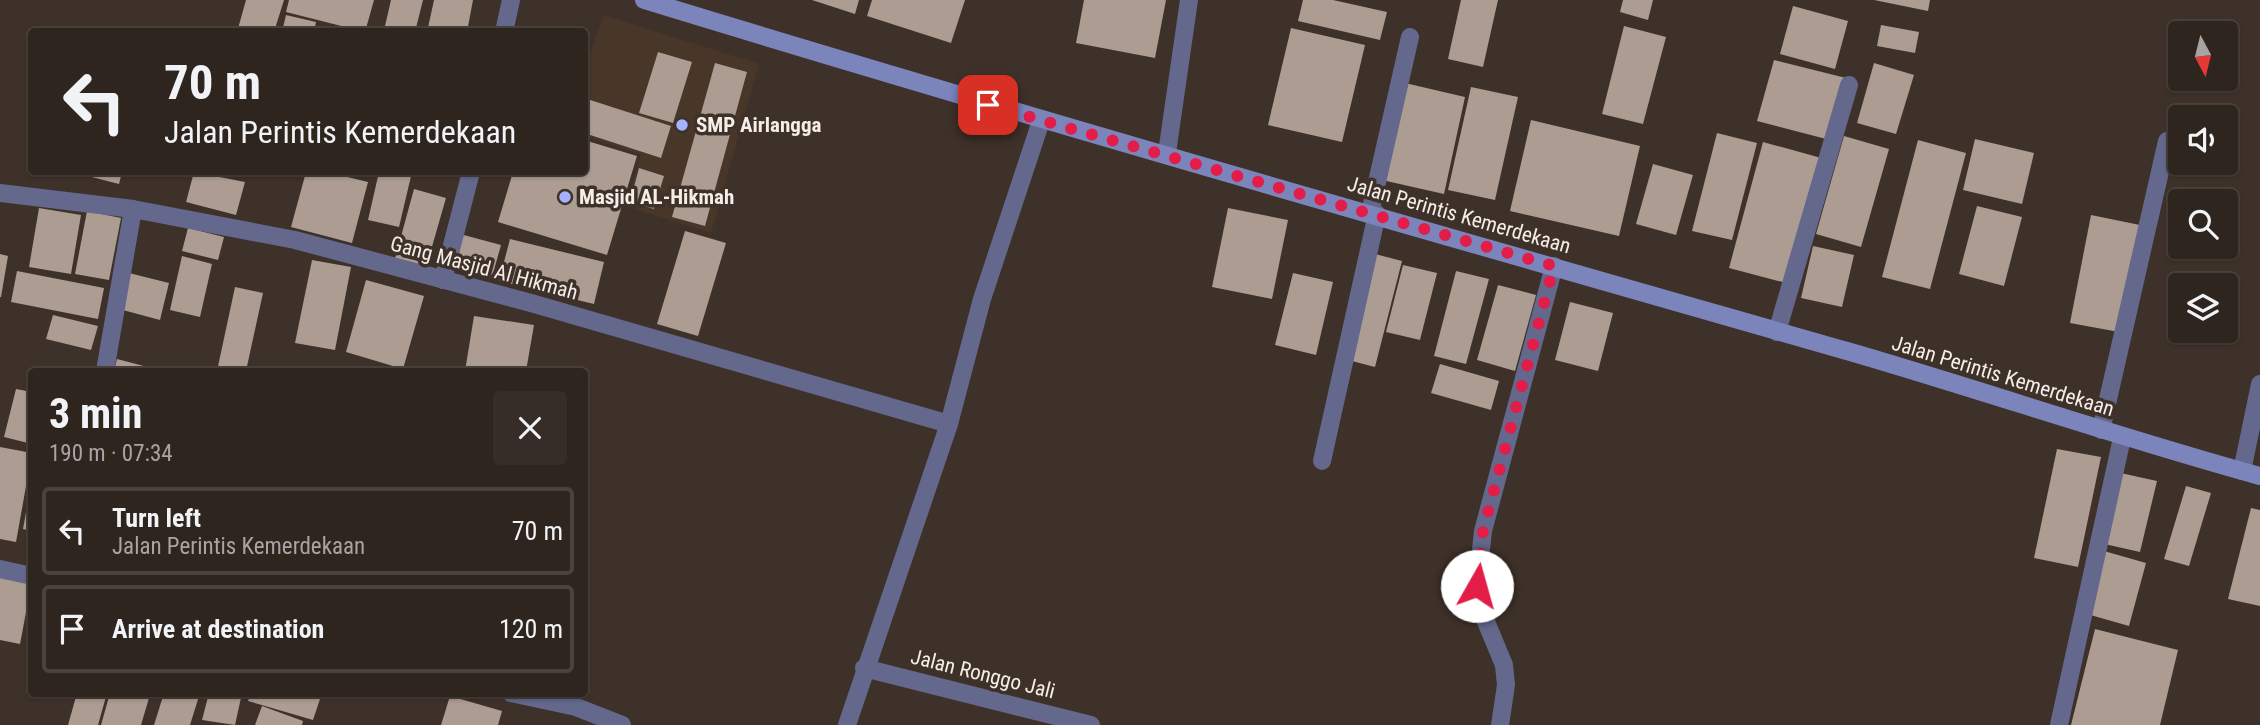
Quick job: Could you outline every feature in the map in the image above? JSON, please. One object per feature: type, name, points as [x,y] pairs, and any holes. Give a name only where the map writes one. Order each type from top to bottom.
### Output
[{"type":"main road","name":"Jalan Perintis Kemerdekaan","points":[[644,0],[1041,121],[1167,153],[1777,332],[2122,438],[2251,474]]},
{"type":"street","points":[[505,28],[511,0]]},
{"type":"street","points":[[1167,153],[1189,0]]},
{"type":"street","points":[[1322,461],[1410,37]]},
{"type":"street","points":[[1777,332],[1849,85]]},
{"type":"street","points":[[847,725],[864,668],[949,424],[982,299],[1041,121]]},
{"type":"street","points":[[2101,430],[2167,141]]},
{"type":"street","points":[[443,280],[470,175]]},
{"type":"street","name":"Gang Masjid Al Hikmah","points":[[0,192],[133,209],[295,240],[949,424]]},
{"type":"street","points":[[106,368],[133,209]]},
{"type":"street","points":[[1500,725],[1506,685],[1503,665],[1482,612],[1477,586],[1483,531],[1554,266]]},
{"type":"street","points":[[2251,474],[2260,384]]},
{"type":"street","points":[[2059,725],[2122,438]]},
{"type":"street","points":[[0,569],[28,575]]},
{"type":"street","name":"Jalan Ronggo Jali","points":[[864,668],[1088,725]]},
{"type":"street","points":[[530,697],[576,707],[622,725]]},
{"type":"shaded area","name":"SMP Airlangga","points":[[603,15],[759,64],[711,233],[626,206],[641,155],[588,137],[588,134],[661,157],[671,127],[588,99],[588,62]],"holes":[[[658,52],[692,62],[672,123],[639,113]],[[715,63],[747,72],[704,226],[673,217]],[[640,169],[663,176],[654,209],[630,202]]]},
{"type":"building","points":[[246,0],[284,0],[275,28],[238,28]]},
{"type":"building","points":[[289,0],[374,0],[366,28],[349,28],[286,12]]},
{"type":"building","points":[[391,0],[423,0],[416,28],[385,26]]},
{"type":"building","points":[[434,0],[473,0],[468,28],[428,28]]},
{"type":"building","points":[[812,0],[859,0],[855,14]]},
{"type":"building","points":[[872,0],[965,0],[951,43],[867,16]]},
{"type":"building","points":[[1084,0],[1166,0],[1155,58],[1076,43]]},
{"type":"building","points":[[1303,0],[1333,0],[1387,12],[1380,40],[1298,21]]},
{"type":"building","points":[[1461,0],[1498,0],[1483,67],[1448,59]]},
{"type":"building","points":[[1623,0],[1653,0],[1648,20],[1620,12]]},
{"type":"building","points":[[1874,0],[1930,0],[1928,11]]},
{"type":"building","points":[[1793,6],[1848,21],[1835,69],[1780,54]]},
{"type":"building","points":[[286,15],[316,22],[315,28],[283,28]]},
{"type":"building","points":[[1881,25],[1919,32],[1915,53],[1877,46]]},
{"type":"building","points":[[1624,26],[1666,37],[1643,124],[1602,114]]},
{"type":"building","points":[[1291,28],[1365,45],[1342,142],[1268,125]]},
{"type":"building","points":[[658,52],[692,62],[673,123],[639,113]]},
{"type":"building","points":[[1774,60],[1846,78],[1830,140],[1757,121]]},
{"type":"building","points":[[715,63],[747,72],[705,226],[672,217]]},
{"type":"building","points":[[1874,63],[1914,75],[1896,134],[1857,123]]},
{"type":"building","points":[[1405,83],[1465,97],[1444,194],[1382,180]]},
{"type":"building","points":[[1471,87],[1518,97],[1495,200],[1448,190]]},
{"type":"building","points":[[588,99],[671,126],[661,158],[588,134]]},
{"type":"building","points":[[1531,120],[1640,146],[1619,236],[1510,211]]},
{"type":"building","points":[[1717,133],[1757,143],[1732,240],[1692,231]]},
{"type":"building","points":[[1844,136],[1889,149],[1861,247],[1816,234]]},
{"type":"building","points":[[1975,139],[2034,153],[2022,204],[1963,190]]},
{"type":"building","points":[[1918,140],[1966,153],[1930,289],[1882,277]]},
{"type":"building","name":"Masjid AL-Hikmah","points":[[588,141],[637,156],[607,255],[498,222],[512,175],[588,175]]},
{"type":"building","points":[[1763,142],[1825,159],[1790,284],[1729,268]]},
{"type":"building","points":[[1653,164],[1693,175],[1676,235],[1636,224]]},
{"type":"building","points":[[639,168],[664,176],[654,209],[630,202]]},
{"type":"building","points":[[84,175],[121,175],[119,184]]},
{"type":"building","points":[[193,175],[209,175],[245,182],[236,215],[186,202]]},
{"type":"building","points":[[305,175],[339,175],[368,182],[352,243],[291,227]]},
{"type":"building","points":[[378,175],[411,175],[399,227],[368,220]]},
{"type":"building","points":[[414,189],[446,198],[425,271],[394,262]]},
{"type":"building","points":[[1977,206],[2022,217],[2004,286],[1959,274]]},
{"type":"building","points":[[39,208],[81,215],[71,274],[29,267]]},
{"type":"building","points":[[1228,208],[1288,220],[1272,299],[1212,287]]},
{"type":"building","points":[[87,211],[121,218],[109,280],[75,274]]},
{"type":"building","points":[[2091,215],[2140,225],[2119,332],[2070,323]]},
{"type":"building","points":[[188,228],[224,237],[218,260],[182,251]]},
{"type":"building","points":[[685,231],[726,243],[698,336],[657,324]]},
{"type":"building","points":[[460,234],[501,245],[492,277],[451,265]]},
{"type":"building","points":[[510,239],[604,262],[594,304],[499,281]]},
{"type":"building","points":[[1813,246],[1854,255],[1842,307],[1801,298]]},
{"type":"building","points":[[0,254],[8,256],[1,297],[0,297]]},
{"type":"building","points":[[1375,254],[1402,261],[1375,367],[1348,360]]},
{"type":"building","points":[[182,256],[212,264],[200,317],[170,310]]},
{"type":"building","points":[[312,260],[351,267],[335,350],[295,343]]},
{"type":"building","points":[[1403,265],[1437,273],[1420,340],[1386,332]]},
{"type":"building","points":[[17,271],[104,288],[98,319],[11,302]]},
{"type":"building","points":[[1456,271],[1489,279],[1466,364],[1434,356]]},
{"type":"building","points":[[129,273],[169,283],[160,320],[119,309]]},
{"type":"building","points":[[1293,273],[1333,282],[1316,355],[1275,345]]},
{"type":"building","points":[[366,280],[424,296],[403,368],[346,352]]},
{"type":"building","points":[[1498,285],[1536,295],[1515,371],[1477,360]]},
{"type":"building","points":[[235,287],[263,293],[247,368],[218,368]]},
{"type":"building","points":[[1570,302],[1613,313],[1598,371],[1555,360]]},
{"type":"building","points":[[53,315],[98,326],[91,350],[46,339]]},
{"type":"building","points":[[474,316],[534,325],[527,368],[465,368]]},
{"type":"building","points":[[117,359],[151,368],[115,368]]},
{"type":"building","points":[[1440,364],[1499,381],[1491,410],[1431,393]]},
{"type":"building","points":[[16,389],[28,391],[28,443],[4,437]]},
{"type":"building","points":[[0,447],[28,452],[28,475],[16,542],[0,539]]},
{"type":"building","points":[[2057,449],[2101,457],[2078,567],[2034,558]]},
{"type":"building","points":[[2116,472],[2157,481],[2140,552],[2100,543]]},
{"type":"building","points":[[2186,486],[2211,493],[2189,566],[2164,559]]},
{"type":"building","points":[[28,501],[28,530],[23,529]]},
{"type":"building","points":[[2251,508],[2260,510],[2260,606],[2228,599]]},
{"type":"building","points":[[2104,551],[2146,563],[2129,626],[2087,614]]},
{"type":"building","points":[[0,574],[28,580],[28,602],[20,644],[0,640]]},
{"type":"building","points":[[2095,629],[2178,650],[2160,725],[2071,725]]},
{"type":"building","points":[[76,697],[106,697],[98,725],[68,725]]},
{"type":"building","points":[[109,697],[149,698],[141,725],[101,725]]},
{"type":"building","points":[[163,697],[199,697],[190,725],[154,725]]},
{"type":"building","points":[[208,697],[241,697],[235,725],[202,720]]},
{"type":"building","points":[[250,697],[321,697],[313,720],[248,701]]},
{"type":"building","points":[[450,697],[502,711],[498,725],[441,725]]},
{"type":"building","points":[[262,706],[303,721],[302,725],[255,725]]},
{"type":"place","name":"SMP Airlangga","points":[[682,125]]},
{"type":"place","name":"Masjid AL-Hikmah","points":[[565,197]]},
{"type":"route","points":[[988,105],[1167,153],[1554,266],[1483,531],[1477,586]]}]
